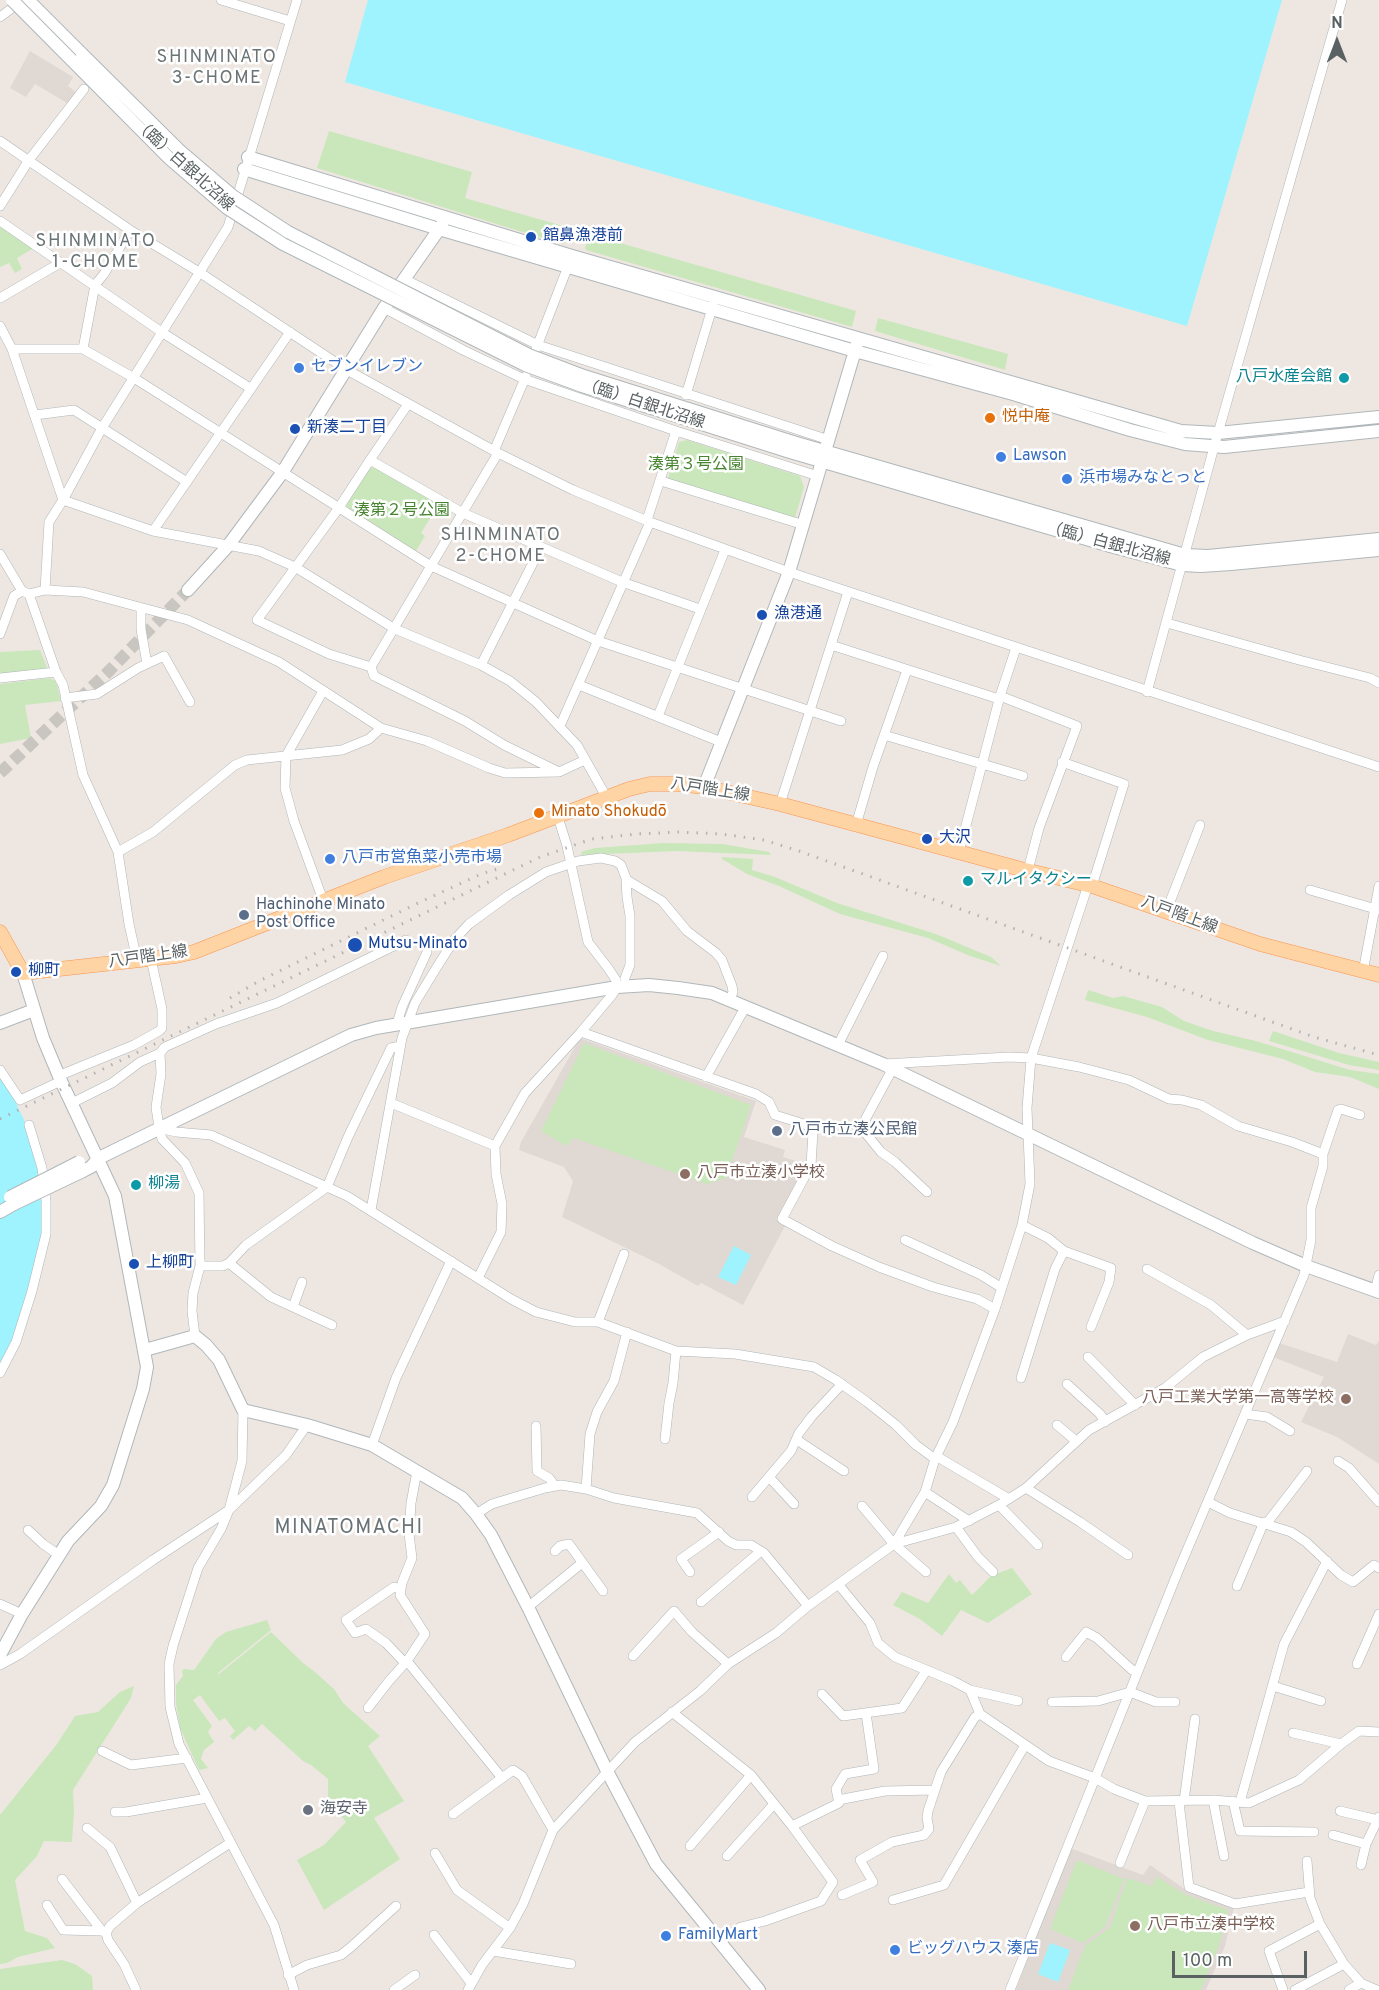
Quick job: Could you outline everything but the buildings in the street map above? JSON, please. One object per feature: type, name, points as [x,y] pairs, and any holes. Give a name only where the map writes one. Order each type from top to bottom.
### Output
[{"type":"main road","name":"八戸階上線","points":[[23,973],[144,960],[194,952],[323,900],[607,798],[650,784],[678,784],[704,787],[780,804],[1090,885],[1260,944],[1379,975]]},
{"type":"main road","points":[[0,932],[23,973]]},
{"type":"street","name":"（臨）白銀北沼線","points":[[12,0],[170,159],[227,208],[284,244],[525,365],[582,386],[792,447],[826,452],[1201,566],[1379,550]]},
{"type":"street","points":[[0,17],[23,0]]},
{"type":"street","name":"（臨）白銀北沼線","points":[[28,0],[179,150],[233,196],[288,232],[529,355],[792,447]]},
{"type":"street","points":[[221,0],[290,21]]},
{"type":"street","points":[[45,590],[49,522],[102,427],[228,227],[297,0]]},
{"type":"street","points":[[1147,692],[1214,447],[1342,0]]},
{"type":"street","points":[[0,206],[29,160],[84,89]]},
{"type":"street","points":[[0,141],[130,230],[199,272],[347,370],[496,452],[573,490],[724,550],[1379,767]]},
{"type":"street","points":[[246,163],[446,218],[570,261]]},
{"type":"street","points":[[246,163],[439,229],[570,261],[714,303],[855,351],[1185,444],[1214,447],[1247,445],[1379,431]]},
{"type":"street","points":[[188,590],[227,547],[282,473],[384,308],[446,218]]},
{"type":"street","points":[[0,221],[163,333],[250,388]]},
{"type":"street","points":[[82,349],[95,285],[130,230]]},
{"type":"street","points":[[371,667],[463,513],[496,452],[570,261]]},
{"type":"street","points":[[0,298],[60,263]]},
{"type":"street","points":[[404,279],[538,345],[686,395],[826,452]]},
{"type":"street","points":[[714,303],[858,338],[1181,431],[1218,433],[1379,417]]},
{"type":"street","points":[[686,395],[714,303]]},
{"type":"street","points":[[384,308],[524,379],[818,476]]},
{"type":"street","points":[[0,326],[12,349],[63,500]]},
{"type":"street","points":[[153,531],[290,332]]},
{"type":"street","points":[[704,787],[789,572],[858,338]]},
{"type":"street","points":[[12,349],[82,349],[134,378],[431,566],[598,641],[841,721]]},
{"type":"street","points":[[371,667],[329,654],[257,620],[338,509],[408,404]]},
{"type":"street","points":[[35,415],[74,410],[187,482]]},
{"type":"street","points":[[560,726],[649,521],[676,431]]},
{"type":"street","points":[[370,459],[463,513],[622,582],[700,609]]},
{"type":"street","points":[[661,481],[804,525]]},
{"type":"street","points":[[63,500],[153,531],[227,547],[259,551],[295,567],[395,629],[481,665],[510,681],[560,726],[576,745],[607,798]]},
{"type":"street","name":"（臨）白銀北沼線","points":[[1183,560],[1379,539]]},
{"type":"street","points":[[481,665],[541,547]]},
{"type":"street","points":[[658,716],[724,550]]},
{"type":"street","points":[[0,554],[25,592],[63,685],[83,775],[118,852],[129,924],[162,1010],[162,1028],[159,1031],[134,1045],[59,1078],[20,1100],[0,1070]]},
{"type":"street","points":[[0,575],[11,571]]},
{"type":"street","points":[[0,634],[14,596],[25,592],[45,590],[83,592],[188,620],[279,662],[381,728],[427,741],[489,768],[505,773],[545,774],[559,772],[585,760]]},
{"type":"street","points":[[780,804],[848,592]]},
{"type":"street","points":[[141,608],[141,629],[147,664]]},
{"type":"street","points":[[1167,623],[1370,678],[1379,683]]},
{"type":"street","points":[[831,645],[999,698],[1077,726],[1039,828],[1028,870]]},
{"type":"street","points":[[959,852],[999,698],[1016,648]]},
{"type":"street","points":[[65,698],[97,694],[164,656],[190,702]]},
{"type":"street","points":[[371,667],[374,676],[465,721],[504,745],[559,772]]},
{"type":"street","points":[[856,825],[906,670]]},
{"type":"street","points":[[0,678],[56,672]]},
{"type":"street","points":[[579,685],[721,742]]},
{"type":"street","points":[[323,690],[286,756],[285,788],[323,900]]},
{"type":"street","points":[[118,852],[153,832],[236,765],[247,760],[342,750],[369,739],[381,728]]},
{"type":"street","points":[[884,735],[1023,776]]},
{"type":"street","points":[[894,1544],[925,1492],[935,1457],[953,1422],[995,1309],[1022,1225],[1030,1184],[1027,1108],[1031,1058],[1124,784],[1062,762]]},
{"type":"street","points":[[558,817],[567,846],[588,942],[616,980],[621,983]]},
{"type":"street","points":[[1166,912],[1200,825]]},
{"type":"street","points":[[402,1024],[454,940],[469,924],[546,872],[570,862],[601,858],[621,865],[627,880],[630,960],[621,983],[612,995],[525,1093],[495,1146],[496,1174],[502,1204],[501,1232],[478,1278]]},
{"type":"street","points":[[627,880],[662,902],[687,931],[716,953],[722,960],[732,986],[733,992],[730,1000]]},
{"type":"street","points":[[1363,972],[1379,886]]},
{"type":"street","points":[[1310,890],[1376,909]]},
{"type":"street","points":[[72,1103],[112,1083],[140,1062],[160,1053],[165,1047],[216,1024],[277,1003],[405,940]]},
{"type":"street","points":[[371,1210],[400,1046],[402,1007],[427,952]]},
{"type":"street","points":[[838,1046],[884,956]]},
{"type":"street","points":[[0,1655],[22,1614],[68,1541],[101,1506],[113,1485],[143,1389],[147,1367],[115,1196],[99,1158],[59,1078],[43,1038],[23,973]]},
{"type":"street","points":[[0,1212],[81,1166],[86,1158],[99,1158],[351,1035],[621,983],[712,993],[746,1006],[888,1066],[1252,1243],[1306,1266],[1377,1291],[1379,1275]]},
{"type":"street","points":[[706,1077],[746,1006]]},
{"type":"street","points":[[6,1021],[34,1010]]},
{"type":"street","points":[[581,1032],[756,1094],[769,1102],[775,1115],[810,1126],[813,1132],[811,1165],[782,1219],[832,1246],[879,1267],[933,1287],[977,1299],[995,1309]]},
{"type":"street","points":[[200,1266],[223,1266],[229,1263],[252,1240],[327,1187],[352,1128],[391,1048],[400,1046]]},
{"type":"street","points":[[160,1053],[161,1074],[156,1107],[162,1139],[185,1163],[199,1193],[200,1266],[192,1302],[195,1336],[207,1345],[219,1360],[243,1410],[242,1461],[229,1509],[221,1529],[198,1568],[169,1664],[170,1707],[177,1736],[187,1758],[274,1925],[290,1989]]},
{"type":"street","points":[[888,1066],[1009,1057],[1031,1058],[1098,1071],[1129,1080],[1158,1095],[1201,1105],[1238,1126],[1323,1154]]},
{"type":"street","points":[[888,1066],[863,1130],[881,1152],[927,1192]]},
{"type":"street","points":[[391,1103],[495,1146]]},
{"type":"street","points":[[1010,1990],[1137,1673],[1304,1275],[1311,1240],[1311,1208],[1323,1166],[1323,1154],[1338,1110],[1360,1115]]},
{"type":"street","points":[[0,1373],[16,1342],[46,1234],[46,1202],[42,1168],[29,1125]]},
{"type":"street","points":[[159,1128],[210,1136],[347,1196],[511,1299],[536,1312],[575,1322],[598,1322],[676,1351],[735,1354],[814,1367],[842,1384],[896,1425],[916,1445],[1010,1499]]},
{"type":"street","points":[[0,1202],[81,1166]]},
{"type":"street","points":[[1022,1225],[1048,1238],[1064,1251],[1111,1268],[1091,1327]]},
{"type":"street","points":[[905,1240],[981,1275],[1002,1288]]},
{"type":"street","points":[[1022,1378],[1055,1269],[1064,1251]]},
{"type":"street","points":[[598,1322],[624,1254]]},
{"type":"street","points":[[372,1445],[396,1378],[451,1261]]},
{"type":"street","points":[[229,1263],[271,1297],[332,1325]]},
{"type":"street","points":[[1147,1269],[1210,1305],[1247,1335]]},
{"type":"street","points":[[293,1307],[302,1282]]},
{"type":"street","points":[[434,1935],[470,1988],[510,1928],[523,1904],[553,1830],[635,1742],[700,1691],[728,1664],[776,1633],[808,1606],[894,1544],[956,1527],[1010,1499],[1026,1488],[1089,1430],[1165,1388],[1203,1358],[1247,1335],[1285,1321]]},
{"type":"street","points":[[586,1489],[590,1434],[597,1412],[614,1381],[627,1332]]},
{"type":"street","points":[[145,1350],[195,1336]]},
{"type":"street","points":[[665,1439],[674,1383],[676,1351]]},
{"type":"street","points":[[1088,1358],[1135,1405]]},
{"type":"street","points":[[752,1497],[791,1451],[812,1416],[842,1384]]},
{"type":"street","points":[[1067,1384],[1100,1414],[1105,1422]]},
{"type":"street","points":[[243,1410],[307,1425],[372,1445],[462,1498],[491,1535],[607,1771],[656,1864],[756,1989]]},
{"type":"street","points":[[1245,1414],[1267,1417],[1290,1431]]},
{"type":"street","points":[[0,1665],[20,1654],[229,1509],[286,1455],[307,1425]]},
{"type":"street","points":[[1057,1425],[1076,1441]]},
{"type":"street","points":[[536,1426],[537,1470],[549,1478],[555,1486]]},
{"type":"street","points":[[797,1440],[844,1471]]},
{"type":"street","points":[[1338,1461],[1349,1468],[1379,1502]]},
{"type":"street","points":[[368,1708],[406,1662],[425,1634],[400,1595],[400,1589],[412,1558],[408,1534],[417,1471]]},
{"type":"street","points":[[1237,1586],[1265,1523],[1307,1471]]},
{"type":"street","points":[[769,1477],[794,1504]]},
{"type":"street","points":[[476,1514],[492,1504],[561,1485],[586,1489],[614,1498],[697,1512],[736,1545],[751,1545],[761,1551],[808,1606]]},
{"type":"street","points":[[1026,1488],[1128,1555]]},
{"type":"street","points":[[925,1492],[969,1521]]},
{"type":"street","points":[[1208,1502],[1230,1513],[1291,1532],[1306,1542],[1341,1575],[1353,1582],[1374,1565],[1379,1568]]},
{"type":"street","points":[[999,1505],[1038,1545]]},
{"type":"street","points":[[862,1506],[894,1544],[926,1572]]},
{"type":"street","points":[[956,1527],[978,1557],[993,1572]]},
{"type":"street","points":[[28,1530],[59,1555]]},
{"type":"street","points":[[690,1572],[681,1559],[719,1532]]},
{"type":"street","points":[[555,1551],[560,1546],[569,1544],[603,1591]]},
{"type":"street","points":[[701,1602],[761,1551]]},
{"type":"street","points":[[1314,1832],[1240,1831],[1237,1802],[1284,1644],[1328,1561]]},
{"type":"street","points":[[528,1607],[582,1563]]},
{"type":"street","points":[[838,1584],[870,1623],[878,1643],[895,1657],[970,1690],[1017,1701]]},
{"type":"street","points":[[400,1589],[394,1587],[346,1620],[355,1633],[366,1629],[386,1643],[406,1662],[502,1778]]},
{"type":"street","points":[[0,1604],[22,1614]]},
{"type":"street","points":[[633,1656],[674,1611],[692,1632],[728,1664]]},
{"type":"street","points":[[1357,1664],[1379,1614]]},
{"type":"street","points":[[1066,1657],[1086,1632],[1097,1638],[1137,1673]]},
{"type":"street","points":[[822,1694],[843,1716],[902,1708],[926,1671]]},
{"type":"street","points":[[1273,1686],[1321,1701]]},
{"type":"street","points":[[970,1690],[980,1714],[1049,1761],[1095,1778],[1114,1789],[1145,1801],[1213,1800],[1249,1803],[1299,1780],[1341,1743],[1359,1731],[1379,1732]]},
{"type":"street","points":[[1052,1702],[1098,1701],[1130,1692],[1156,1702],[1175,1702]]},
{"type":"street","points":[[672,1713],[751,1775],[833,1882],[821,1900],[765,1921],[741,1927],[719,1942]]},
{"type":"street","points":[[792,1826],[839,1803],[836,1790],[845,1774],[874,1769],[866,1713]]},
{"type":"street","points":[[842,1895],[873,1882],[860,1860],[892,1842],[924,1835],[929,1829],[927,1818],[941,1772],[975,1718],[980,1714]]},
{"type":"street","points":[[1195,1719],[1182,1802],[1189,1887],[1235,1904],[1309,1892]]},
{"type":"street","points":[[1293,1733],[1341,1743]]},
{"type":"street","points":[[893,1900],[944,1885],[1025,1745]]},
{"type":"street","points":[[102,1751],[131,1765],[187,1758]]},
{"type":"street","points":[[453,1814],[513,1770],[522,1776],[553,1830]]},
{"type":"street","points":[[690,1846],[751,1775]]},
{"type":"street","points":[[838,1800],[885,1791],[935,1790]]},
{"type":"street","points":[[115,1812],[207,1798]]},
{"type":"street","points":[[1213,1800],[1224,1856]]},
{"type":"street","points":[[1120,1863],[1145,1801]]},
{"type":"street","points":[[728,1856],[774,1804]]},
{"type":"street","points":[[1340,1811],[1378,1819],[1366,1844],[1361,1866]]},
{"type":"street","points":[[87,1828],[110,1847],[137,1903]]},
{"type":"street","points":[[1333,1835],[1366,1844]]},
{"type":"street","points":[[47,1905],[63,1930],[104,1932],[137,1903],[230,1843]]},
{"type":"street","points":[[435,1853],[457,1890],[510,1928]]},
{"type":"street","points":[[1307,1861],[1309,1892],[1320,1924],[1344,1964],[1361,1983],[1377,1990]]},
{"type":"street","points":[[62,1879],[104,1932],[136,1990]]},
{"type":"street","points":[[288,1975],[307,1965],[341,1955],[396,1906]]},
{"type":"street","points":[[1283,1990],[1269,1951],[1320,1924]]},
{"type":"street","points":[[493,1951],[571,1964]]},
{"type":"street","points":[[1295,1990],[1344,1964]]},
{"type":"street","points":[[394,1990],[415,1975]]},
{"type":"street","points":[[1349,1990],[1361,1983]]},
{"type":"shaded area","points":[[30,51],[73,77],[68,86],[76,92],[67,103],[35,84],[26,97],[10,88]]},
{"type":"shaded area","name":"八戸市立湊小学校","points":[[580,1038],[756,1101],[744,1137],[785,1150],[783,1157],[806,1164],[777,1219],[786,1224],[743,1305],[701,1283],[698,1286],[659,1264],[562,1217],[573,1181],[564,1167],[519,1150],[521,1142]]},
{"type":"shaded area","name":"八戸工業大学第一高等学校","points":[[1348,1334],[1376,1345],[1379,1341],[1379,1464],[1337,1437],[1301,1422],[1324,1377],[1273,1357],[1279,1343],[1337,1362]]},
{"type":"shaded area","name":"八戸市立湊中学校","points":[[1070,1848],[1143,1875],[1150,1865],[1186,1890],[1234,1907],[1225,1946],[1206,1990],[1016,1990]]},
{"type":"green space","points":[[329,131],[472,172],[465,198],[570,228],[565,243],[562,244],[317,168]]},
{"type":"green space","points":[[0,224],[34,248],[17,258],[22,269],[15,273],[9,263],[0,267]]},
{"type":"green space","points":[[589,234],[856,311],[852,327],[586,250]]},
{"type":"green space","points":[[878,318],[1008,354],[1005,370],[875,331]]},
{"type":"green space","name":"湊第３号公園","points":[[687,440],[800,476],[804,487],[794,521],[667,481],[679,442]]},
{"type":"green space","name":"湊第２号公園","points":[[375,467],[439,504],[421,533],[425,536],[416,551],[347,507],[347,502],[369,468]]},
{"type":"green space","points":[[40,650],[48,670],[0,675],[0,652]]},
{"type":"green space","points":[[49,678],[56,681],[61,701],[25,705],[31,738],[0,744],[0,684]]},
{"type":"green space","points":[[664,843],[723,844],[769,852],[771,855],[677,851],[582,855],[581,852],[595,848]]},
{"type":"green space","points":[[722,857],[753,859],[752,870],[837,903],[936,934],[991,957],[1001,966],[928,938],[840,914],[747,874]]},
{"type":"green space","points":[[1088,990],[1113,998],[1123,996],[1162,1007],[1184,1021],[1213,1031],[1256,1041],[1350,1070],[1379,1074],[1379,1089],[1350,1077],[1315,1072],[1283,1059],[1208,1040],[1147,1017],[1085,1000]]},
{"type":"green space","points":[[1273,1031],[1339,1053],[1379,1062],[1379,1070],[1349,1065],[1269,1041]]},
{"type":"green space","points":[[584,1043],[751,1105],[726,1178],[707,1184],[574,1138],[566,1146],[541,1131]]},
{"type":"green space","points":[[1012,1568],[1032,1594],[988,1623],[961,1610],[942,1636],[920,1619],[893,1605],[902,1592],[928,1603],[949,1574],[956,1583],[960,1580],[972,1595],[991,1576]]},
{"type":"green space","points":[[267,1620],[271,1630],[218,1673],[220,1677],[219,1674],[271,1632],[334,1689],[343,1703],[380,1736],[368,1746],[404,1801],[374,1818],[400,1859],[324,1910],[297,1860],[324,1845],[346,1822],[328,1796],[328,1779],[303,1761],[262,1724],[255,1731],[249,1726],[233,1740],[230,1736],[235,1731],[225,1718],[219,1721],[200,1695],[193,1700],[212,1726],[208,1732],[214,1742],[204,1750],[201,1759],[208,1768],[199,1770],[180,1728],[176,1685],[183,1676],[182,1671],[184,1669],[194,1670],[216,1639],[226,1632]]},
{"type":"green space","points":[[134,1686],[131,1698],[73,1790],[72,1842],[44,1841],[37,1856],[15,1880],[25,1931],[47,1938],[55,1948],[0,1964],[0,1815],[57,1744],[75,1716],[98,1712],[120,1692]]},
{"type":"green space","points":[[1077,1860],[1124,1879],[1105,1927],[1083,1943],[1050,1929]]},
{"type":"green space","points":[[1157,1877],[1186,1895],[1228,1910],[1219,1945],[1201,1990],[1068,1990],[1085,1946],[1110,1927],[1127,1878],[1152,1886]]},
{"type":"green space","points":[[62,1960],[75,1964],[92,1976],[93,1990],[0,1990],[0,1969]]},
{"type":"water","points":[[368,0],[1282,0],[1187,326],[345,82]]},
{"type":"water","points":[[0,1076],[26,1124],[40,1167],[44,1215],[43,1233],[14,1340],[0,1364]]},
{"type":"water","points":[[734,1246],[751,1255],[736,1285],[718,1277]]},
{"type":"water","points":[[1050,1943],[1070,1950],[1058,1982],[1038,1974]]},
{"type":"tunnel","points":[[0,773],[108,672],[188,590]]},
{"type":"railway","points":[[0,1119],[540,857],[592,839],[679,832],[721,834],[764,840],[802,852],[1314,1037],[1379,1055]]},
{"type":"railway","points":[[230,998],[259,981],[414,905],[497,869]]},
{"type":"place","name":"館鼻漁港前","points":[[531,237]]},
{"type":"place","name":"セブンイレブン","points":[[299,368]]},
{"type":"place","name":"八戸水産会館","points":[[1344,378]]},
{"type":"place","name":"悦中庵","points":[[990,418]]},
{"type":"place","name":"新湊二丁目","points":[[295,429]]},
{"type":"place","name":"Lawson","points":[[1001,457]]},
{"type":"place","name":"浜市場みなとっと","points":[[1067,479]]},
{"type":"place","name":"漁港通","points":[[762,615]]},
{"type":"place","name":"Minato Shokudō","points":[[539,813]]},
{"type":"place","name":"大沢","points":[[927,839]]},
{"type":"place","name":"八戸市営魚菜小売市場","points":[[330,859]]},
{"type":"place","name":"マルイタクシー","points":[[968,881]]},
{"type":"place","name":"Hachinohe Minato Post Office","points":[[244,915]]},
{"type":"place","name":"Mutsu-Minato","points":[[355,945]]},
{"type":"place","name":"柳町","points":[[16,972]]},
{"type":"place","name":"八戸市立湊公民館","points":[[777,1131]]},
{"type":"place","name":"八戸市立湊小学校","points":[[685,1174]]},
{"type":"place","name":"柳湯","points":[[136,1185]]},
{"type":"place","name":"上柳町","points":[[134,1264]]},
{"type":"place","name":"八戸工業大学第一高等学校","points":[[1346,1399]]},
{"type":"place","name":"海安寺","points":[[308,1810]]},
{"type":"place","name":"八戸市立湊中学校","points":[[1135,1926]]},
{"type":"place","name":"FamilyMart","points":[[666,1936]]},
{"type":"place","name":"ビッグハウス 湊店","points":[[895,1950]]},
{"type":"district","name":"SHINMINATO 3-CHOME","points":[[217,68]]},
{"type":"district","name":"SHINMINATO 1-CHOME","points":[[96,252]]},
{"type":"district","name":"SHINMINATO 2-CHOME","points":[[501,546]]},
{"type":"district","name":"MINATOMACHI","points":[[349,1529]]}]
